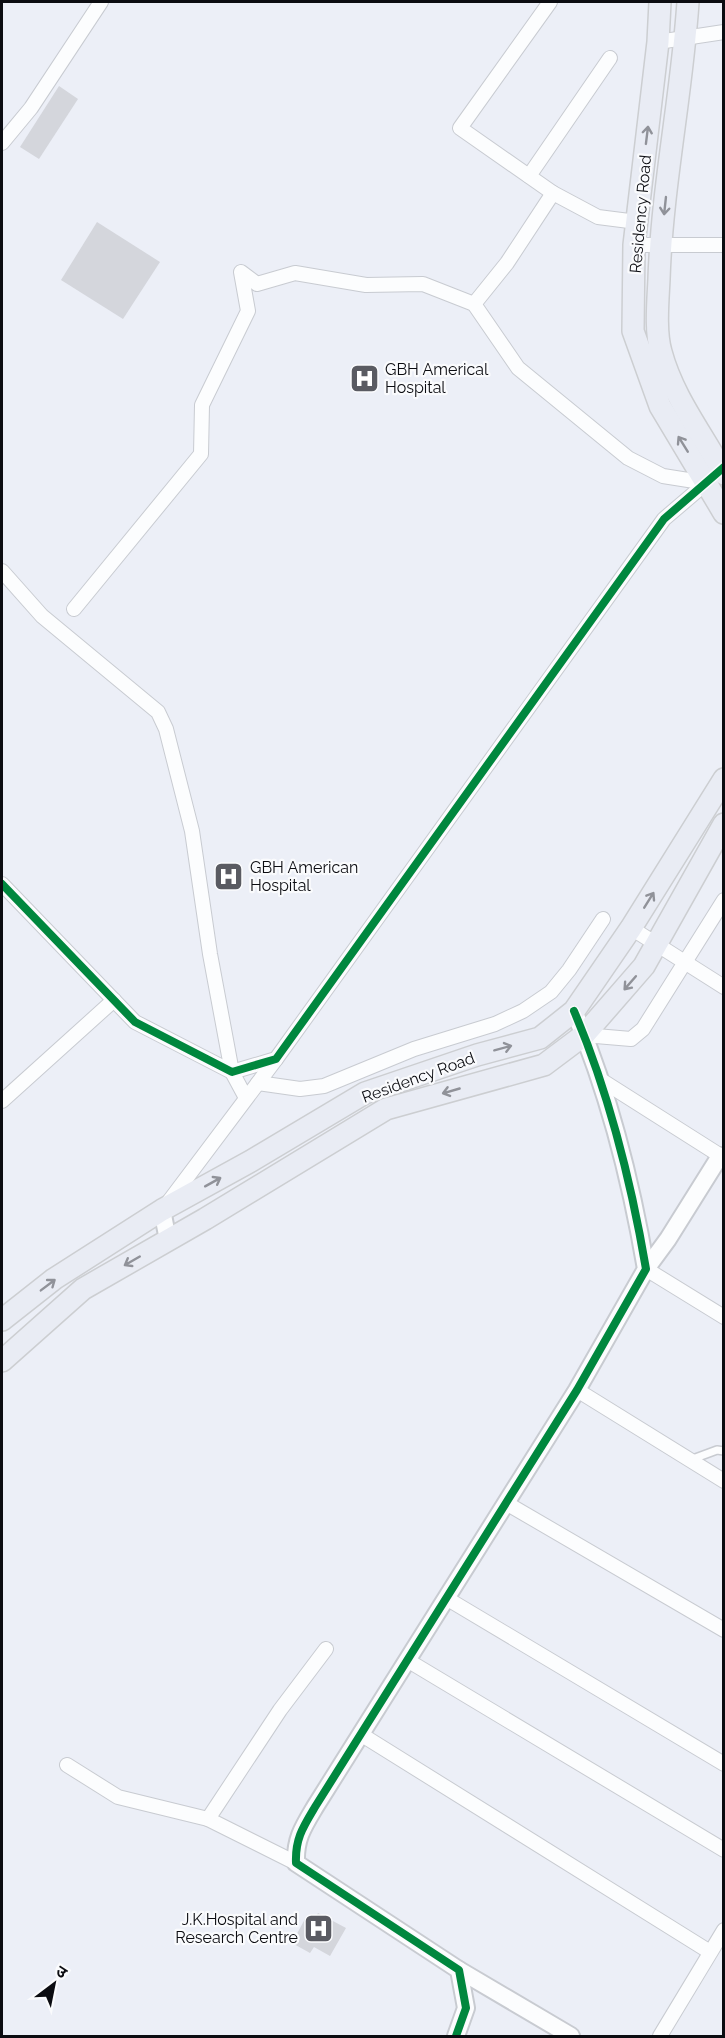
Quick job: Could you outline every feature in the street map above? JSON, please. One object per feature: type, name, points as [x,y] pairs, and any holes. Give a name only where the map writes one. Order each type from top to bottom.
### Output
[{"type":"main road","name":"Residency Road","points":[[660,2],[658,42],[634,245],[633,331],[660,406],[719,473],[723,513]]},
{"type":"main road","points":[[688,2],[686,38],[660,245],[658,311],[660,350],[673,389],[719,473]]},
{"type":"main road","name":"Residency Road","points":[[2,1320],[54,1279],[162,1210],[251,1161],[364,1093],[477,1055],[540,1038],[574,1011],[718,802],[723,779]]},
{"type":"main road","points":[[2,1361],[83,1289],[386,1109],[544,1065],[584,1035],[644,966],[723,824]]},
{"type":"street","points":[[2,143],[31,108],[101,2]]},
{"type":"street","points":[[550,2],[460,128],[553,193],[598,217],[637,222]]},
{"type":"street","points":[[658,42],[723,32]]},
{"type":"street","points":[[529,176],[610,58]]},
{"type":"street","points":[[474,304],[507,263],[553,193]]},
{"type":"street","points":[[634,245],[723,245]]},
{"type":"street","points":[[74,609],[201,454],[202,405],[248,311],[241,272],[257,284],[295,273],[366,285],[423,284],[474,304],[518,368],[628,458],[663,476],[719,473]]},
{"type":"street","points":[[168,1240],[162,1210],[276,1059],[664,519],[719,473]]},
{"type":"street","points":[[2,572],[42,616],[158,712],[166,729],[192,831],[210,954],[232,1072],[246,1098]]},
{"type":"street","points":[[2,885],[135,1022],[232,1072],[276,1059]]},
{"type":"street","points":[[584,1035],[631,1039],[643,1029],[723,900]]},
{"type":"street","points":[[258,1083],[300,1089],[324,1086],[414,1049],[495,1024],[523,1011],[551,992],[569,970],[603,919]]},
{"type":"street","points":[[631,928],[723,987]]},
{"type":"street","points":[[2,1101],[114,1000]]},
{"type":"street","points":[[574,1011],[601,1080],[627,1178],[645,1269],[723,1317]]},
{"type":"street","points":[[296,1863],[296,1848],[301,1831],[577,1390],[645,1269],[668,1239],[722,1157],[601,1080]]},
{"type":"street","points":[[577,1390],[723,1481]]},
{"type":"street","points":[[506,1503],[723,1630]]},
{"type":"street","points":[[446,1598],[723,1764]]},
{"type":"street","points":[[208,1819],[280,1710],[326,1649]]},
{"type":"street","points":[[407,1660],[723,1850]]},
{"type":"street","points":[[362,1735],[710,1952]]},
{"type":"street","points":[[67,1766],[118,1797],[208,1819],[296,1863],[459,1970],[571,2037]]},
{"type":"street","points":[[660,2037],[723,1930]]},
{"type":"street","points":[[456,2037],[466,2008],[459,1970]]},
{"type":"lane","points":[[690,1460],[717,1450],[723,1451]]},
{"type":"building","points":[[59,86],[78,99],[39,159],[20,147]]},
{"type":"building","points":[[97,222],[160,262],[123,319],[61,280]]},
{"type":"building","points":[[318,1913],[346,1928],[330,1956],[314,1947],[310,1953],[292,1943],[306,1917],[313,1921]]},
{"type":"cycle path","points":[[2,884],[135,1022],[232,1072],[276,1059],[664,519],[724,467]]},
{"type":"cycle path","points":[[456,2036],[466,2008],[459,1970],[296,1863],[297,1847],[303,1827],[315,1807],[577,1390],[646,1269],[618,1138],[587,1042],[574,1011]]},
{"type":"place","name":"GBH Americal Hospital","points":[[364,378]]},
{"type":"place","name":"GBH American Hospital","points":[[229,876]]},
{"type":"place","name":"J.K.Hospital and Research Centre","points":[[319,1928]]}]
